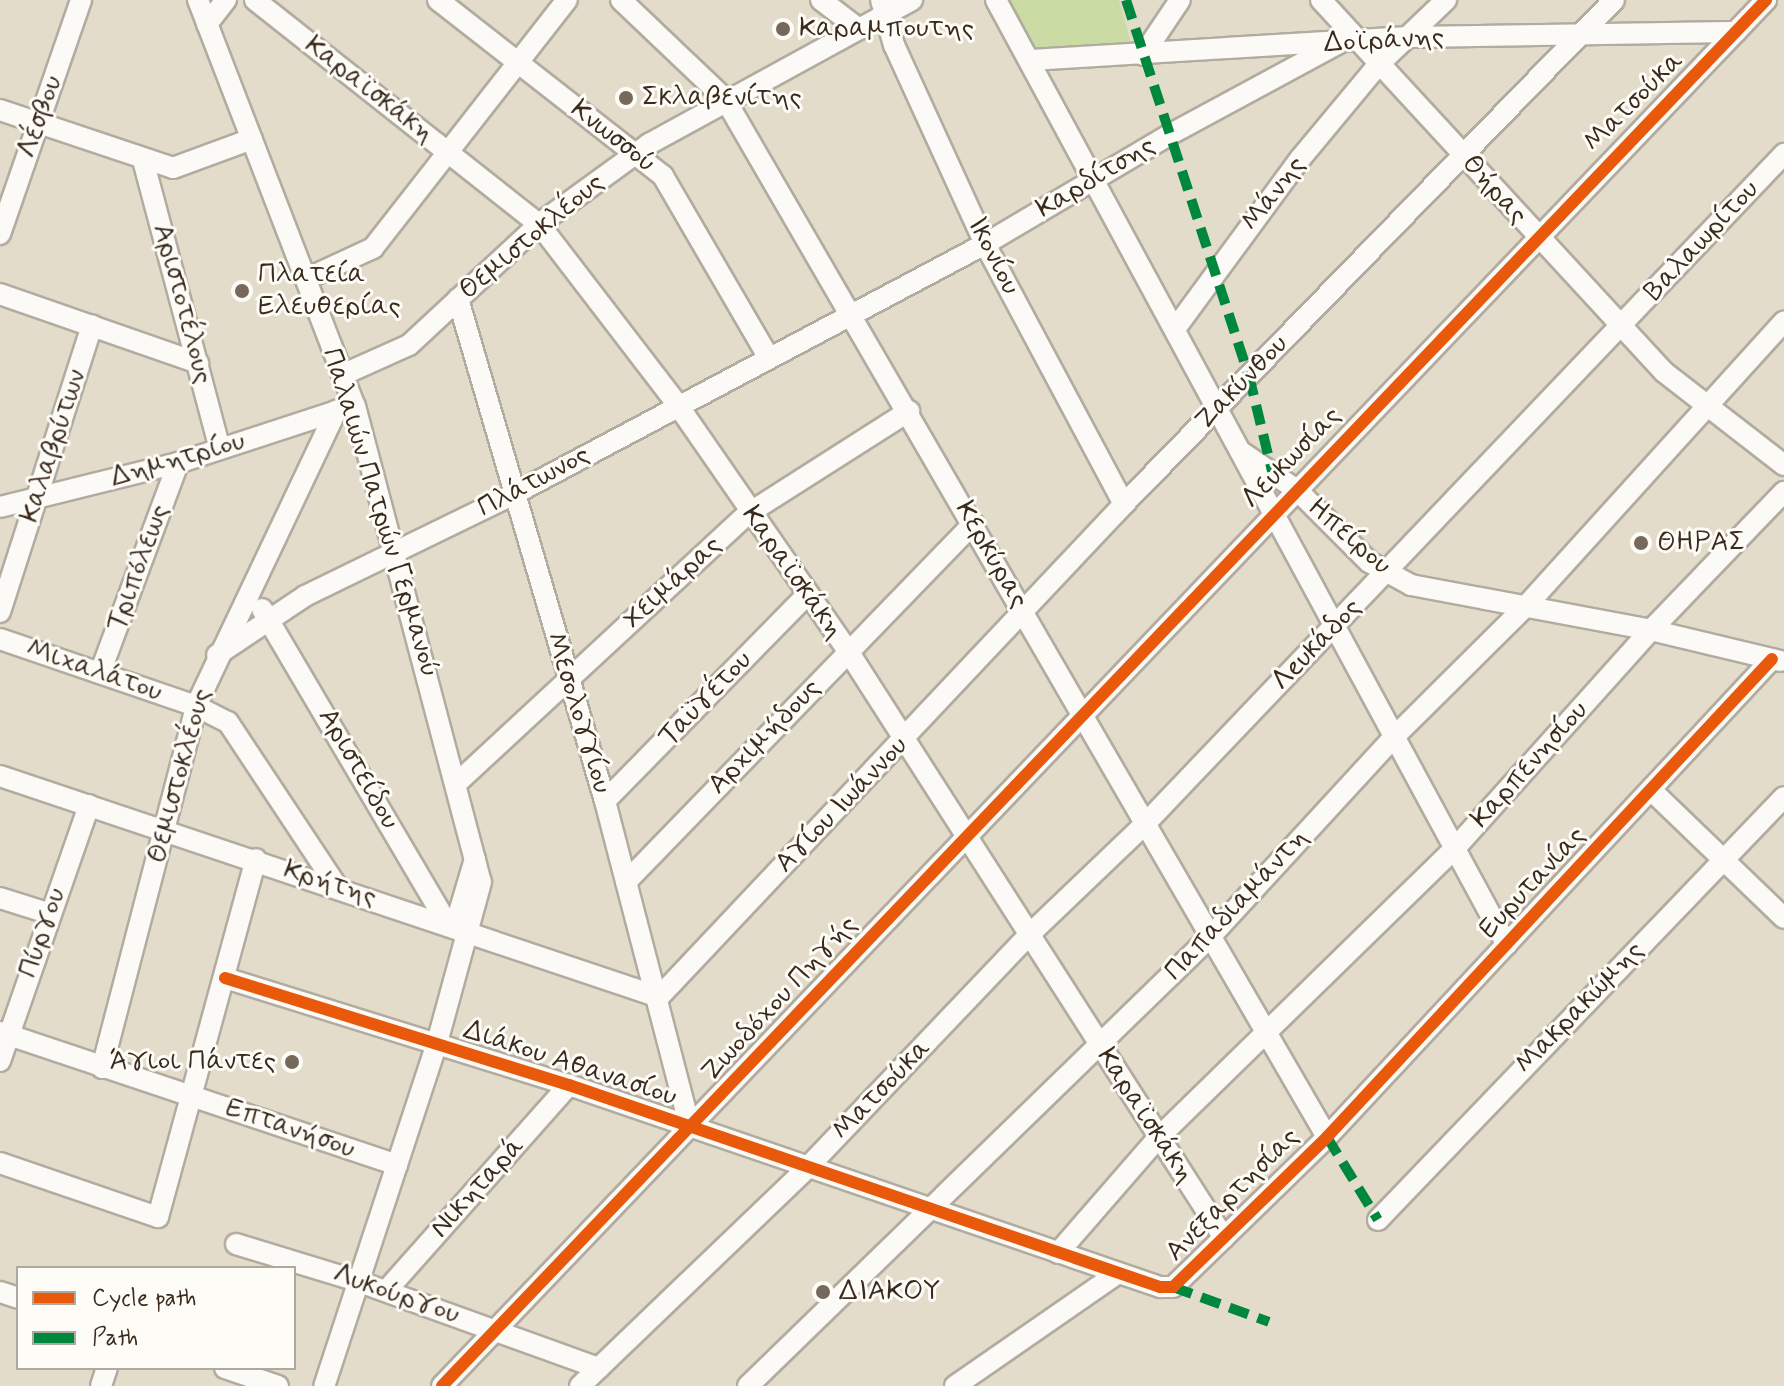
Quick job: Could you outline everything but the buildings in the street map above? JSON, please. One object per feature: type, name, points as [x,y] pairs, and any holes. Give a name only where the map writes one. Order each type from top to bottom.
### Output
[{"type":"street","name":"Λέσβου","points":[[0,234],[81,0]]},
{"type":"street","name":"Παλαιών Πατρών Γερμανού","points":[[198,0],[342,375],[346,409],[397,552],[477,852],[481,894],[458,927],[436,1046],[324,1386]]},
{"type":"street","points":[[207,24],[226,0]]},
{"type":"street","name":"Καραϊσκάκη","points":[[255,0],[539,224],[677,404],[806,596],[848,651],[1224,1238]]},
{"type":"street","name":"Κνωσσού","points":[[438,0],[663,176],[677,195],[767,355]]},
{"type":"street","points":[[306,279],[373,248],[451,154],[516,62],[567,0]]},
{"type":"street","name":"Κερκύρας","points":[[621,0],[725,99],[854,314],[1145,824],[1269,1031],[1327,1137]]},
{"type":"street","points":[[821,0],[859,29]]},
{"type":"street","name":"Θεμιστοκλέους","points":[[342,375],[409,345],[539,224],[633,154],[725,99],[859,29],[883,7],[912,0]]},
{"type":"street","name":"Ηπείρου","points":[[996,0],[1096,178],[1240,451],[1297,490],[1387,574],[1411,585],[1651,630],[1778,661]]},
{"type":"street","points":[[1143,55],[1180,0]]},
{"type":"street","name":"Θήρας","points":[[1321,0],[1349,42],[1379,64],[1620,328],[1686,392],[1784,465]]},
{"type":"street","name":"Μάνης","points":[[1175,329],[1300,159],[1379,64],[1446,0]]},
{"type":"street","name":"Ζακύνθου","points":[[1022,610],[1614,0]]},
{"type":"street","name":"Ματσούκα","points":[[1535,236],[1766,0]]},
{"type":"street","name":"Ικονίου","points":[[883,7],[985,244],[1124,504]]},
{"type":"street","name":"Δοϊράνης","points":[[1031,60],[1408,37],[1579,37],[1736,32]]},
{"type":"street","name":"Καρδίτσης","points":[[854,314],[985,244],[1096,178],[1349,42]]},
{"type":"street","points":[[0,110],[173,168],[252,139]]},
{"type":"street","name":"Βαλαωρίτου","points":[[1620,328],[1784,154]]},
{"type":"street","name":"Αριστοτέλους","points":[[143,160],[220,449]]},
{"type":"street","name":"Λευκωσίας","points":[[1084,713],[1535,236]]},
{"type":"street","points":[[0,294],[198,363]]},
{"type":"street","name":"Μεσολογγίου","points":[[458,299],[605,801],[659,997],[690,1128]]},
{"type":"street","name":"Πλάτωνος","points":[[217,655],[270,616],[514,494],[767,355],[854,314]]},
{"type":"street","name":"Παπαδιαμάντη","points":[[748,1386],[1211,936],[1396,735],[1526,606],[1784,321]]},
{"type":"street","name":"Καλαβρύτων","points":[[0,612],[92,325]]},
{"type":"street","name":"Λeυκάδος","points":[[1145,824],[1620,328]]},
{"type":"street","name":"Παπαδιαμάντη","points":[[1709,407],[1741,385],[1784,340]]},
{"type":"street","name":"Θεμιστοκλέους","points":[[102,1068],[196,706],[246,596],[346,409]]},
{"type":"street","name":"Δημητρίου","points":[[0,507],[178,463],[346,409]]},
{"type":"street","name":"Χειμάρας","points":[[458,782],[749,513],[909,411]]},
{"type":"street","points":[[1240,451],[1457,846],[1507,945]]},
{"type":"street","name":"Τριπόλεως","points":[[100,673],[178,463]]},
{"type":"street","name":"Καρπενησίου","points":[[1058,1253],[1159,1137],[1457,846],[1651,630],[1784,492]]},
{"type":"street","name":"Αρχιμήδους","points":[[626,882],[973,524]]},
{"type":"street","points":[[246,596],[270,616]]},
{"type":"street","name":"Ταϋγέτου","points":[[605,801],[806,596]]},
{"type":"street","name":"Αγίου Ιωάννου","points":[[659,997],[903,741],[1022,610]]},
{"type":"street","name":"Αριστείδου","points":[[270,616],[458,927]]},
{"type":"street","name":"Μιχαλάτου","points":[[0,639],[196,706],[237,732],[336,885]]},
{"type":"street","name":"Ευρυτανίας","points":[[1327,1137],[1778,661]]},
{"type":"street","name":"Ζωοδόχου Πηγής","points":[[442,1386],[1084,713]]},
{"type":"street","name":"Κρήτης","points":[[0,776],[336,885],[659,997]]},
{"type":"street","points":[[1652,791],[1784,918]]},
{"type":"street","name":"Μακρακώμης","points":[[1378,1220],[1784,797]]},
{"type":"street","name":"Πύργου","points":[[0,1061],[4,1034],[89,805]]},
{"type":"street","name":"Ματσούκα","points":[[580,1386],[807,1168],[1031,933],[1145,824]]},
{"type":"street","points":[[0,1163],[158,1217],[195,1096],[256,859]]},
{"type":"street","points":[[0,898],[48,913]]},
{"type":"street","name":"Διάκου Αθανασίου","points":[[225,978],[569,1085],[1058,1253],[1173,1287]]},
{"type":"street","name":"Επτανήσου","points":[[4,1034],[397,1165]]},
{"type":"street","name":"Νικηταρά","points":[[386,1291],[569,1085]]},
{"type":"street","name":"Ανεξαρτησίας","points":[[1173,1287],[1327,1137]]},
{"type":"street","name":"Λυκούργου","points":[[236,1244],[357,1281],[599,1368]]},
{"type":"street","points":[[955,1386],[1118,1273]]},
{"type":"street","points":[[231,1370],[278,1386]]},
{"type":"green space","points":[[1008,0],[1119,0],[1131,43],[1033,49]]},
{"type":"marked path","points":[[1126,0],[1249,376],[1272,471]]},
{"type":"marked path","points":[[1327,1137],[1378,1220]]},
{"type":"marked path","points":[[1173,1287],[1269,1322]]},
{"type":"cycle path","points":[[442,1386],[1766,0]]},
{"type":"cycle path","points":[[225,978],[569,1085],[1160,1287],[1173,1287],[1327,1137],[1772,659]]},
{"type":"place","name":"Καραμπουτης","points":[[783,29]]},
{"type":"place","name":"Σκλαβενίτης","points":[[626,98]]},
{"type":"place","name":"Πλατεία Ελευθερίας","points":[[242,291]]},
{"type":"place","name":"ΘΗΡΑΣ","points":[[1641,543]]},
{"type":"place","name":"Άγιοι Πάντες","points":[[292,1062]]},
{"type":"place","name":"ΔΙΑΚΟΥ","points":[[823,1292]]}]
